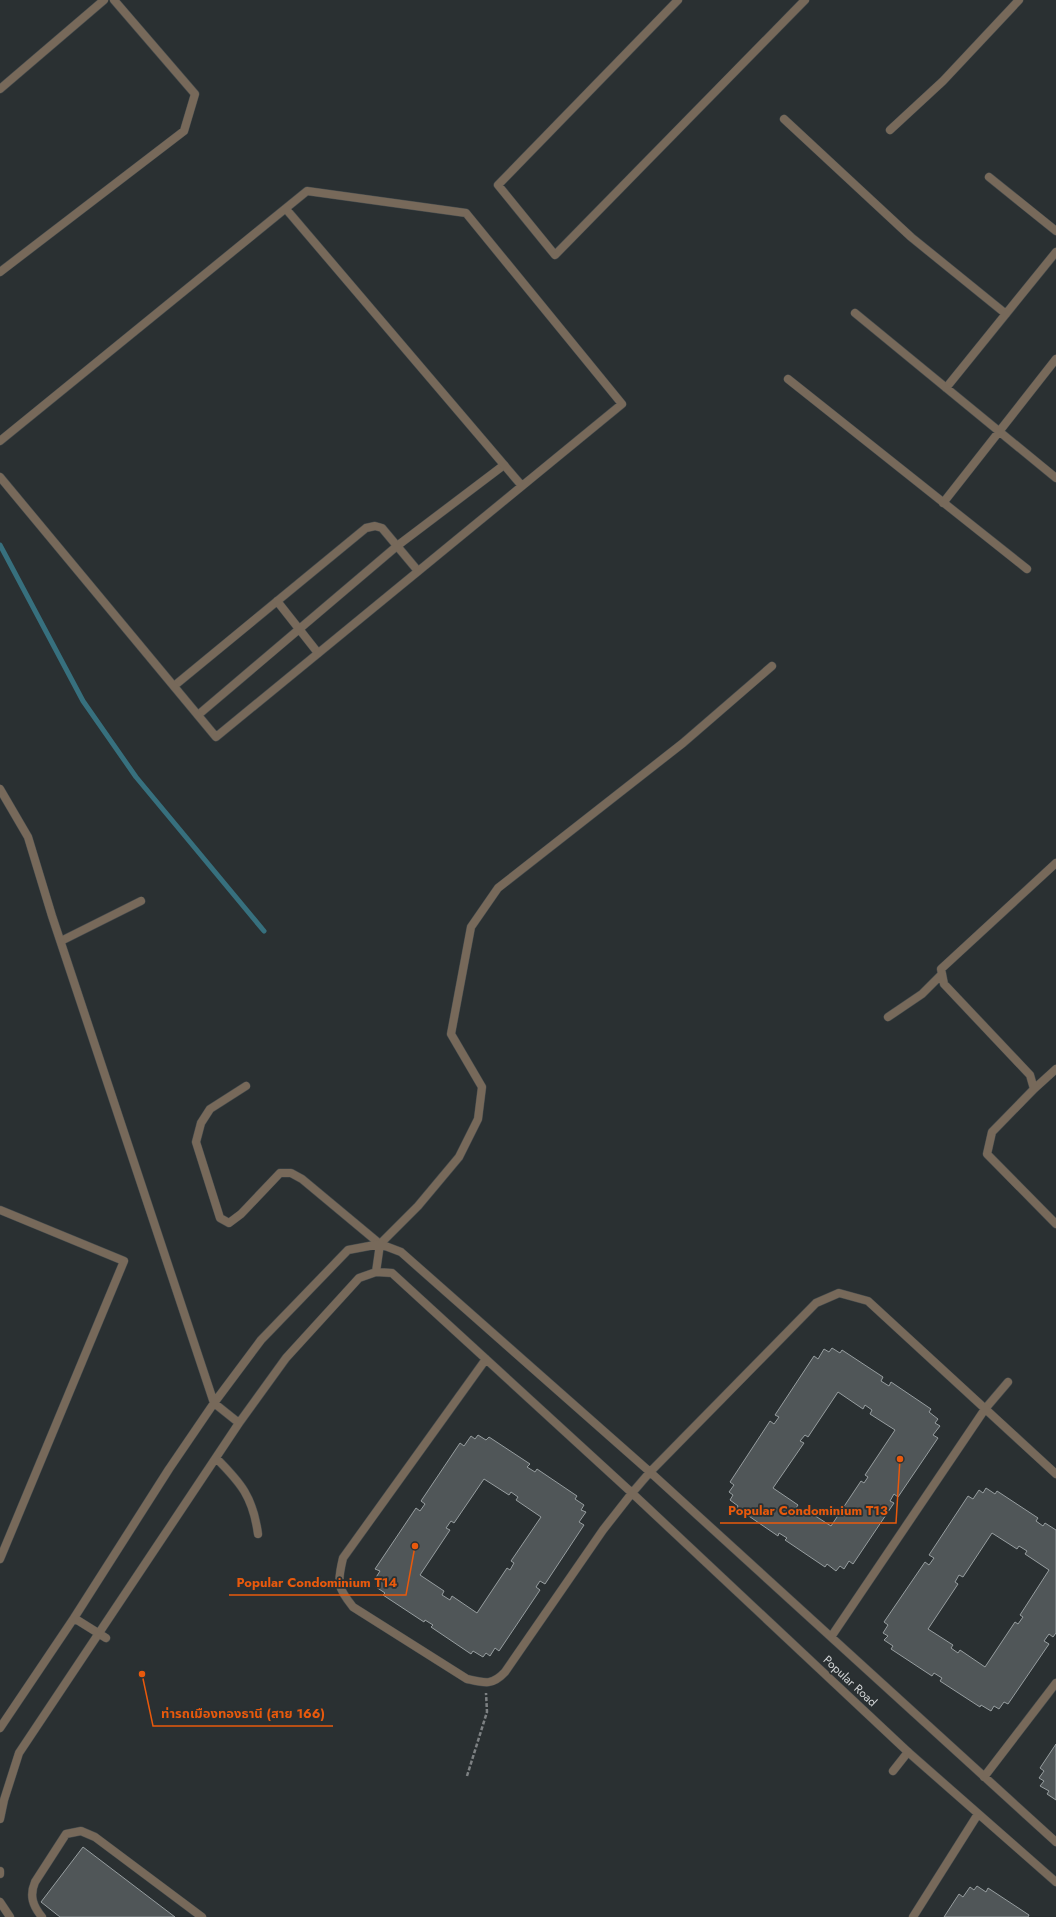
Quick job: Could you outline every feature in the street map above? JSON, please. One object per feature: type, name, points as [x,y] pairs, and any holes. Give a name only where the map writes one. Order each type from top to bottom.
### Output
[{"type":"street","points":[[0,89],[104,0]]},
{"type":"street","points":[[0,272],[184,131],[195,94],[114,0]]},
{"type":"street","points":[[678,0],[498,185],[555,255],[805,0]]},
{"type":"street","points":[[890,130],[943,81],[1019,0]]},
{"type":"street","points":[[784,119],[911,237],[1006,314]]},
{"type":"street","points":[[989,177],[1056,231]]},
{"type":"street","points":[[0,441],[307,191],[466,213],[622,404],[216,737],[0,477]]},
{"type":"street","points":[[286,208],[522,486]]},
{"type":"street","points":[[946,388],[1056,252]]},
{"type":"street","points":[[855,313],[1056,478]]},
{"type":"street","points":[[943,503],[1056,359]]},
{"type":"street","points":[[788,379],[1028,569]]},
{"type":"street","points":[[198,715],[397,546],[504,465]]},
{"type":"street","points":[[174,686],[366,528],[375,526],[382,528],[418,572]]},
{"type":"street","points":[[277,601],[298,630],[318,653]]},
{"type":"street","points":[[0,1728],[74,1618],[169,1469],[214,1403],[261,1340],[348,1250],[380,1244],[418,1206],[458,1157],[478,1119],[482,1088],[451,1034],[471,927],[498,888],[683,743],[772,666]]},
{"type":"street","points":[[0,789],[28,837],[214,1403],[239,1424]]},
{"type":"street","points":[[1034,1089],[1030,1075],[944,984],[941,969],[1056,863]]},
{"type":"street","points":[[61,941],[142,901]]},
{"type":"street","points":[[888,1016],[922,994],[942,974]]},
{"type":"street","points":[[1056,1069],[992,1132],[987,1154],[1056,1224]]},
{"type":"street","points":[[246,1086],[210,1109],[201,1123],[196,1142],[220,1218],[229,1223],[241,1214],[280,1173],[291,1173],[302,1179],[380,1244]]},
{"type":"street","points":[[0,1210],[124,1261],[0,1559]]},
{"type":"street","points":[[0,1819],[4,1800],[19,1753],[98,1633],[239,1424],[286,1358],[360,1278],[376,1272],[380,1244]]},
{"type":"street","name":"Popular Road","points":[[380,1244],[401,1252],[650,1472],[1056,1842]]},
{"type":"street","name":"Popular Road","points":[[376,1272],[392,1273],[632,1493],[908,1752],[1056,1882]]},
{"type":"street","points":[[486,1359],[343,1558],[339,1576],[341,1592],[353,1607],[467,1679],[486,1683],[498,1680],[505,1672],[603,1530],[650,1472],[816,1303],[839,1293],[868,1301],[1056,1474]]},
{"type":"street","points":[[831,1637],[985,1409],[1008,1382]]},
{"type":"street","points":[[216,1458],[236,1478],[244,1491],[255,1513],[258,1534]]},
{"type":"street","points":[[74,1618],[106,1638]]},
{"type":"street","points":[[984,1777],[1056,1683]]},
{"type":"street","points":[[893,1771],[908,1752]]},
{"type":"street","points":[[912,1917],[978,1814]]},
{"type":"street","points":[[42,1917],[32,1898],[34,1882],[66,1834],[81,1831],[95,1837],[202,1917]]},
{"type":"street","points":[[0,1902],[10,1917]]},
{"type":"path","points":[[467,1776],[487,1712],[486,1683]]},
{"type":"building","points":[[832,1348],[840,1353],[842,1350],[883,1377],[881,1381],[889,1386],[891,1382],[931,1409],[929,1412],[938,1419],[935,1423],[940,1426],[933,1435],[938,1438],[898,1497],[894,1494],[890,1501],[894,1503],[853,1564],[849,1561],[844,1569],[840,1566],[836,1571],[827,1564],[825,1567],[785,1540],[787,1538],[779,1533],[778,1536],[737,1508],[738,1506],[730,1500],[733,1495],[729,1492],[734,1485],[730,1482],[770,1421],[774,1424],[779,1417],[775,1415],[814,1356],[818,1359],[824,1349],[829,1352]],"holes":[[[838,1392],[863,1409],[865,1405],[872,1410],[870,1414],[895,1430],[865,1475],[868,1477],[864,1483],[861,1481],[831,1526],[806,1510],[804,1513],[796,1508],[798,1505],[773,1488],[804,1443],[800,1441],[805,1435],[808,1437]]]},
{"type":"building","points":[[478,1435],[486,1440],[489,1437],[530,1464],[527,1467],[535,1472],[537,1469],[577,1496],[575,1499],[584,1505],[581,1510],[586,1512],[579,1522],[584,1525],[545,1584],[540,1581],[536,1587],[540,1590],[499,1651],[495,1648],[490,1656],[486,1653],[483,1657],[473,1651],[471,1654],[431,1627],[433,1625],[425,1620],[424,1622],[383,1595],[385,1593],[376,1587],[379,1582],[375,1579],[380,1571],[375,1569],[416,1508],[420,1511],[425,1504],[421,1501],[460,1443],[464,1446],[471,1436],[475,1439]],"holes":[[[484,1479],[509,1495],[511,1492],[518,1497],[516,1500],[541,1517],[511,1561],[514,1563],[510,1570],[507,1568],[477,1613],[452,1596],[450,1600],[442,1595],[444,1591],[420,1575],[450,1530],[446,1528],[451,1521],[454,1523]]]},
{"type":"building","points":[[986,1488],[995,1494],[997,1491],[1038,1518],[1036,1521],[1043,1526],[1045,1523],[1056,1530],[1056,1633],[1053,1637],[1049,1634],[1044,1641],[1049,1644],[1008,1704],[1004,1702],[999,1709],[994,1706],[991,1711],[981,1705],[980,1707],[940,1681],[942,1678],[934,1673],[932,1676],[891,1649],[893,1646],[884,1640],[888,1636],[883,1633],[888,1625],[884,1622],[925,1562],[929,1565],[934,1558],[929,1555],[968,1496],[973,1499],[979,1490],[983,1493]],"holes":[[[992,1533],[1017,1549],[1019,1546],[1027,1551],[1025,1554],[1049,1570],[1020,1615],[1023,1617],[1018,1624],[1015,1622],[985,1667],[960,1650],[958,1653],[951,1648],[953,1645],[928,1629],[958,1584],[955,1582],[959,1575],[963,1577]]]},
{"type":"building","points":[[1056,1744],[1056,1800],[1047,1794],[1049,1791],[1040,1786],[1044,1781],[1039,1778],[1044,1771],[1040,1768]]},
{"type":"building","points":[[83,1847],[175,1917],[60,1917],[41,1902]]},
{"type":"building","points":[[977,1886],[986,1892],[988,1888],[1029,1915],[1028,1917],[944,1917],[959,1894],[963,1897],[970,1887],[974,1890]]},
{"type":"waterway","points":[[0,545],[83,701],[136,777],[264,931]]},
{"type":"place","name":"Popular Condominium T13","points":[[900,1459]]},
{"type":"place","name":"Popular Condominium T14","points":[[415,1546]]},
{"type":"place","name":"ท่ารถเมืองทองธานี (สาย 166)","points":[[142,1674]]}]
